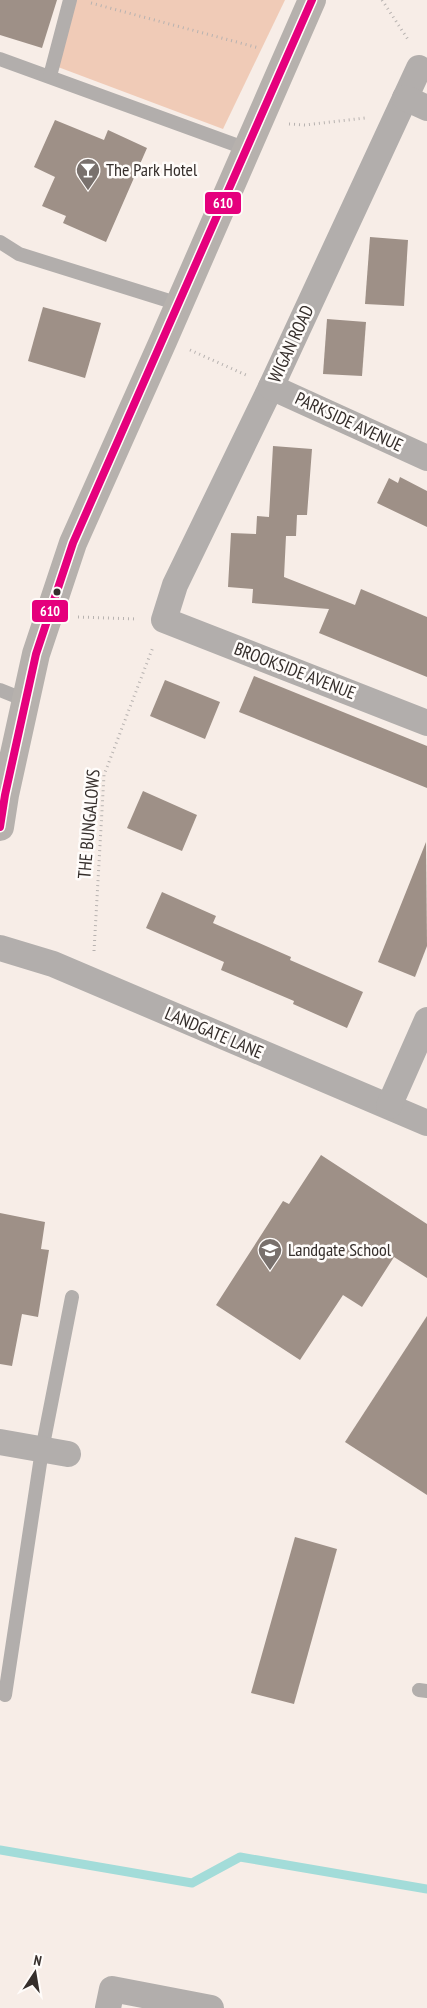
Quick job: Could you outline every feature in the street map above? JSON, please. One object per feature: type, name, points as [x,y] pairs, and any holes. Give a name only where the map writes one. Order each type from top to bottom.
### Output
[{"type":"main road","points":[[0,827],[25,700],[47,616],[73,543],[312,0]]},
{"type":"street","name":"WIGAN ROAD","points":[[164,620],[175,585],[410,106],[419,68]]},
{"type":"street","name":"PARKSIDE AVENUE","points":[[271,387],[427,458]]},
{"type":"street","name":"BROOKSIDE AVENUE","points":[[164,620],[427,723]]},
{"type":"street","name":"LANDGATE LANE","points":[[0,948],[40,959],[427,1123]]},
{"type":"street","points":[[389,1106],[427,1020]]},
{"type":"street","points":[[0,1442],[68,1454]]},
{"type":"street","points":[[108,2008],[112,1989],[211,2008]]},
{"type":"lane","points":[[50,76],[70,0]]},
{"type":"lane","points":[[0,59],[248,149]]},
{"type":"lane","points":[[0,242],[19,254],[179,304]]},
{"type":"lane","points":[[0,690],[25,700]]},
{"type":"lane","points":[[5,1695],[42,1450],[72,1297]]},
{"type":"path","points":[[382,0],[413,47],[419,68]]},
{"type":"path","points":[[87,3],[264,50]]},
{"type":"path","points":[[284,122],[305,124],[410,106]]},
{"type":"path","points":[[164,339],[271,387]]},
{"type":"path","points":[[47,616],[164,620]]},
{"type":"path","name":"THE BUNGALOWS","points":[[91,981],[104,775],[164,620]]},
{"type":"shaded area","points":[[75,0],[285,0],[223,129],[58,67]]},
{"type":"building","points":[[0,0],[57,0],[42,48],[0,35]]},
{"type":"building","name":"The Park Hotel","points":[[55,120],[104,140],[108,130],[147,148],[106,242],[63,223],[66,216],[42,206],[55,177],[34,167]]},
{"type":"building","points":[[370,237],[408,240],[404,306],[365,304]]},
{"type":"building","points":[[43,307],[101,323],[85,378],[28,361]]},
{"type":"building","points":[[327,319],[366,322],[362,376],[323,374]]},
{"type":"building","points":[[273,446],[312,449],[307,515],[297,515],[296,536],[286,536],[284,577],[355,605],[361,589],[427,617],[427,677],[319,633],[329,609],[252,603],[253,589],[228,587],[231,533],[256,534],[257,516],[269,517]]},
{"type":"building","points":[[400,477],[427,491],[427,527],[377,503],[389,478],[398,483]]},
{"type":"building","points":[[254,676],[427,746],[427,788],[239,712]]},
{"type":"building","points":[[165,680],[220,702],[205,739],[150,716]]},
{"type":"building","points":[[143,791],[197,815],[182,851],[127,828]]},
{"type":"building","points":[[426,842],[427,946],[415,977],[378,962]]},
{"type":"building","points":[[162,892],[216,916],[213,923],[291,957],[290,960],[363,992],[347,1028],[293,1004],[294,1001],[221,970],[224,962],[146,928]]},
{"type":"building","points":[[321,1155],[427,1224],[427,1278],[394,1257],[362,1307],[343,1295],[300,1360],[216,1305],[283,1201],[289,1204]]},
{"type":"building","points":[[0,1213],[45,1222],[41,1249],[49,1250],[38,1317],[22,1314],[12,1366],[0,1364]]},
{"type":"building","points":[[427,1316],[427,1495],[345,1442]]},
{"type":"building","points":[[295,1537],[337,1549],[294,1704],[251,1693]]},
{"type":"waterway","points":[[0,1850],[192,1883],[240,1857],[427,1889]]},
{"type":"transit line","name":"610","points":[[0,827],[5,795],[36,654],[73,543],[312,0]]},
{"type":"place","name":"The Park Hotel","points":[[88,191]]},
{"type":"place","name":"Landgate School","points":[[270,1271]]}]
